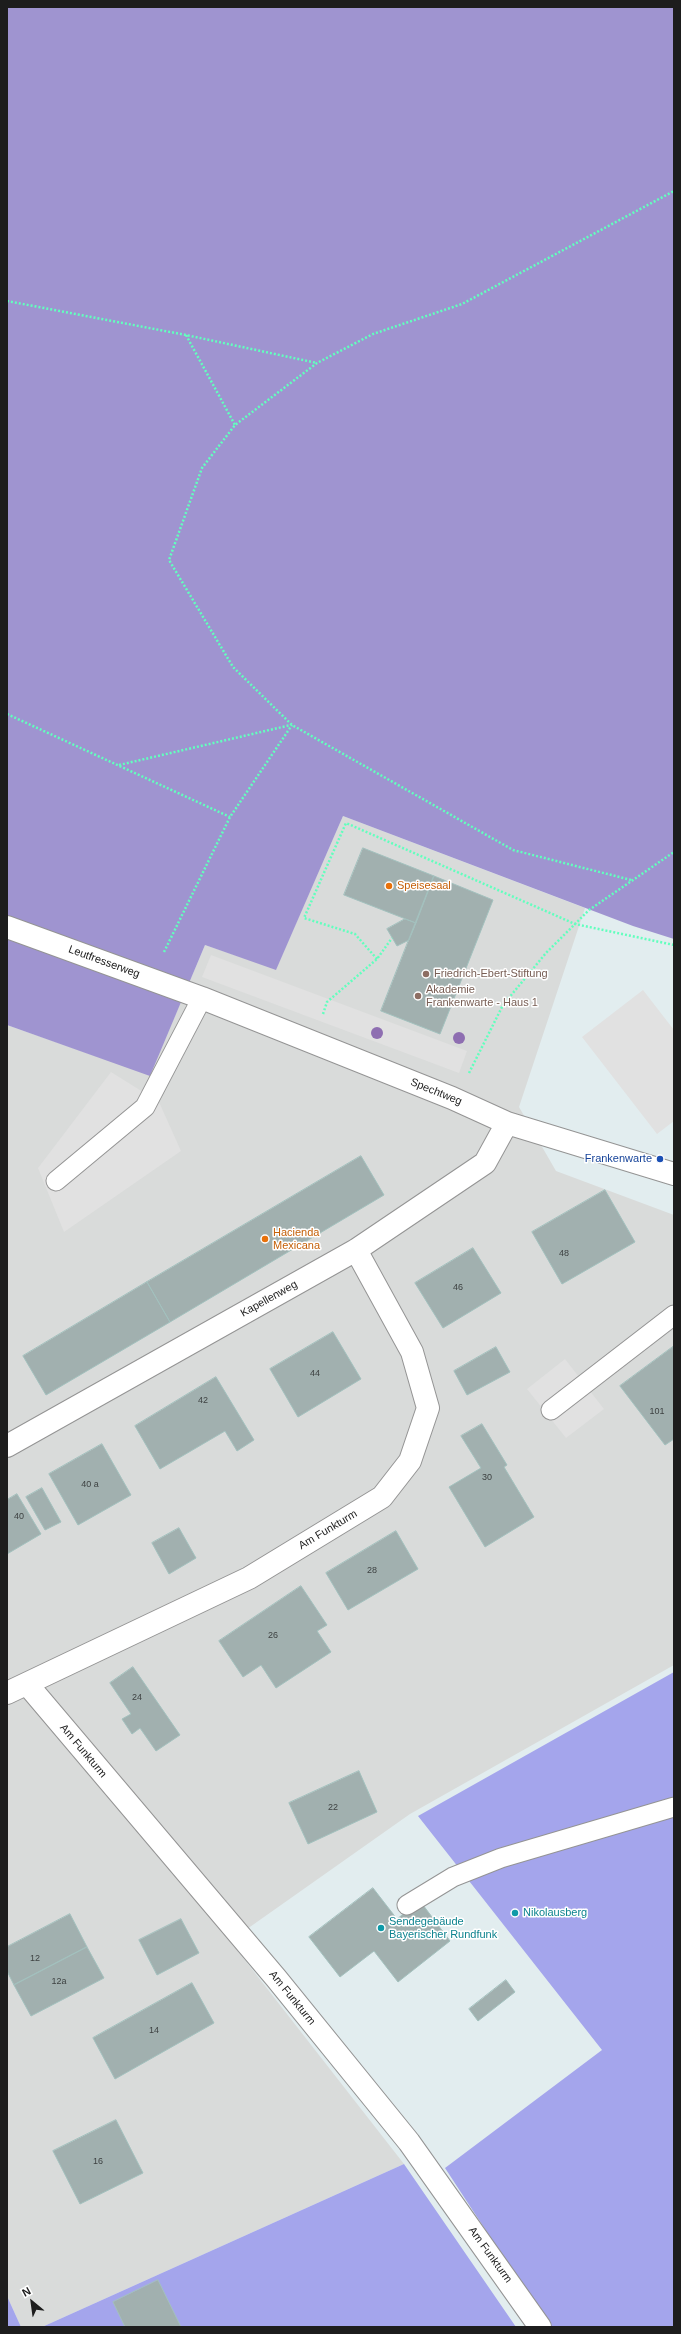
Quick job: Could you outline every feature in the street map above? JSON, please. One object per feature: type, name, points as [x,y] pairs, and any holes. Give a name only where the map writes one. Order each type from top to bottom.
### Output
[{"type":"street","name":"Leutfresserweg","points":[[7,927],[202,998]]},
{"type":"street","name":"Spechtweg","points":[[202,998],[452,1098],[507,1123],[674,1174]]},
{"type":"street","name":"Kapellenweg","points":[[7,1446],[356,1250],[485,1163],[507,1123]]},
{"type":"street","name":"Am Funkturm","points":[[7,1693],[249,1578],[382,1497],[401,1473],[410,1461],[428,1408],[412,1352],[356,1250]]},
{"type":"street","name":"Am Funkturm","points":[[27,1684],[276,1978],[408,2142],[540,2327]]},
{"type":"lane","points":[[56,1181],[145,1107],[202,998]]},
{"type":"lane","points":[[551,1410],[674,1316]]},
{"type":"lane","points":[[407,1905],[453,1877],[502,1858],[674,1807]]},
{"type":"path","points":[[631,880],[513,850],[292,725],[233,666],[169,560],[202,468],[235,425],[317,363],[373,334],[462,304],[674,192]]},
{"type":"path","points":[[7,300],[186,335],[317,363]]},
{"type":"path","points":[[186,335],[235,425]]},
{"type":"path","points":[[7,714],[230,817]]},
{"type":"path","points":[[119,766],[292,725]]},
{"type":"path","points":[[151,979],[230,817],[292,725]]},
{"type":"path","points":[[377,959],[354,934],[304,918],[346,823],[575,924],[674,945]]},
{"type":"path","points":[[452,1098],[474,1065],[503,1005],[546,953],[589,910],[674,852]]},
{"type":"path","points":[[313,1043],[327,1002],[377,959],[392,938]]},
{"type":"shaded area","points":[[7,7],[674,7],[674,939],[633,926],[343,816],[276,970],[205,945],[150,1076],[7,1025]]},
{"type":"shaded area","points":[[343,816],[585,908],[519,1107],[556,1171],[674,1215],[674,1665],[410,1814],[230,1941],[404,2164],[42,2327],[21,2327],[7,2296],[7,1025],[150,1075],[205,945],[276,969]]},
{"type":"shaded area","points":[[211,955],[467,1051],[459,1073],[202,977]]},
{"type":"shaded area","points":[[643,990],[674,1030],[674,1121],[657,1134],[582,1037]]},
{"type":"shaded area","points":[[111,1072],[159,1102],[181,1151],[64,1232],[38,1168]]},
{"type":"shaded area","points":[[565,1359],[604,1409],[566,1438],[527,1389]]},
{"type":"shaded area","points":[[674,1672],[674,2327],[549,2327],[445,2168],[602,2050],[418,1816]]},
{"type":"shaded area","points":[[404,2164],[516,2327],[42,2327]]},
{"type":"shaded area","points":[[7,2296],[21,2327],[7,2327]]},
{"type":"building","name":"Speisesaal","points":[[363,848],[434,876],[416,923],[344,895]]},
{"type":"building","points":[[434,876],[493,900],[440,1034],[381,1011]]},
{"type":"building","points":[[405,919],[416,923],[409,940],[397,946],[387,929]]},
{"type":"building","name":"Hacienda Mexicana","points":[[361,1156],[384,1195],[170,1322],[147,1282]]},
{"type":"building","points":[[605,1190],[635,1242],[562,1284],[532,1232]]},
{"type":"building","points":[[473,1248],[501,1293],[443,1328],[415,1283]]},
{"type":"building","points":[[147,1282],[170,1322],[46,1395],[23,1356]]},
{"type":"building","points":[[333,1332],[361,1379],[298,1417],[270,1369]]},
{"type":"building","points":[[674,1346],[674,1439],[665,1445],[620,1386]]},
{"type":"building","points":[[496,1347],[510,1372],[467,1395],[454,1371]]},
{"type":"building","points":[[216,1377],[254,1440],[237,1451],[225,1431],[160,1469],[135,1426]]},
{"type":"building","points":[[482,1424],[507,1465],[504,1467],[534,1517],[485,1547],[449,1487],[481,1468],[461,1436]]},
{"type":"building","points":[[102,1444],[131,1495],[78,1525],[49,1474]]},
{"type":"building","points":[[42,1488],[61,1522],[45,1530],[26,1497]]},
{"type":"building","points":[[17,1494],[41,1534],[7,1554],[7,1500]]},
{"type":"building","points":[[179,1528],[196,1558],[169,1574],[152,1543]]},
{"type":"building","points":[[396,1531],[418,1569],[348,1610],[326,1573]]},
{"type":"building","points":[[301,1586],[327,1625],[317,1631],[331,1652],[276,1688],[261,1665],[243,1677],[219,1641]]},
{"type":"building","points":[[133,1667],[180,1735],[156,1751],[140,1728],[132,1734],[122,1719],[131,1714],[110,1683]]},
{"type":"building","points":[[359,1771],[377,1812],[308,1844],[289,1803]]},
{"type":"building","name":"Sendegebäude Bayerischer Rundfunk","points":[[373,1888],[397,1919],[420,1901],[450,1941],[398,1982],[374,1951],[340,1977],[309,1937]]},
{"type":"building","points":[[70,1914],[87,1947],[14,1985],[7,1971],[7,1947]]},
{"type":"building","points":[[181,1919],[199,1953],[157,1975],[139,1940]]},
{"type":"building","points":[[87,1947],[104,1978],[31,2016],[14,1985]]},
{"type":"building","points":[[506,1980],[515,1992],[478,2021],[469,2009]]},
{"type":"building","points":[[192,1983],[214,2023],[115,2079],[93,2038]]},
{"type":"building","points":[[116,2120],[143,2173],[80,2204],[53,2151]]},
{"type":"building","points":[[158,2280],[181,2327],[125,2327],[113,2302]]},
{"type":"place","name":"Speisesaal","points":[[389,886]]},
{"type":"place","name":"Friedrich-Ebert-Stiftung","points":[[426,974]]},
{"type":"place","name":"Akademie Frankenwarte - Haus 1","points":[[418,996]]},
{"type":"place","name":"Frankenwarte","points":[[660,1159]]},
{"type":"place","name":"Hacienda Mexicana","points":[[265,1239]]},
{"type":"place","name":"Nikolausberg","points":[[515,1913]]},
{"type":"place","name":"Sendegebäude Bayerischer Rundfunk","points":[[381,1928]]}]
